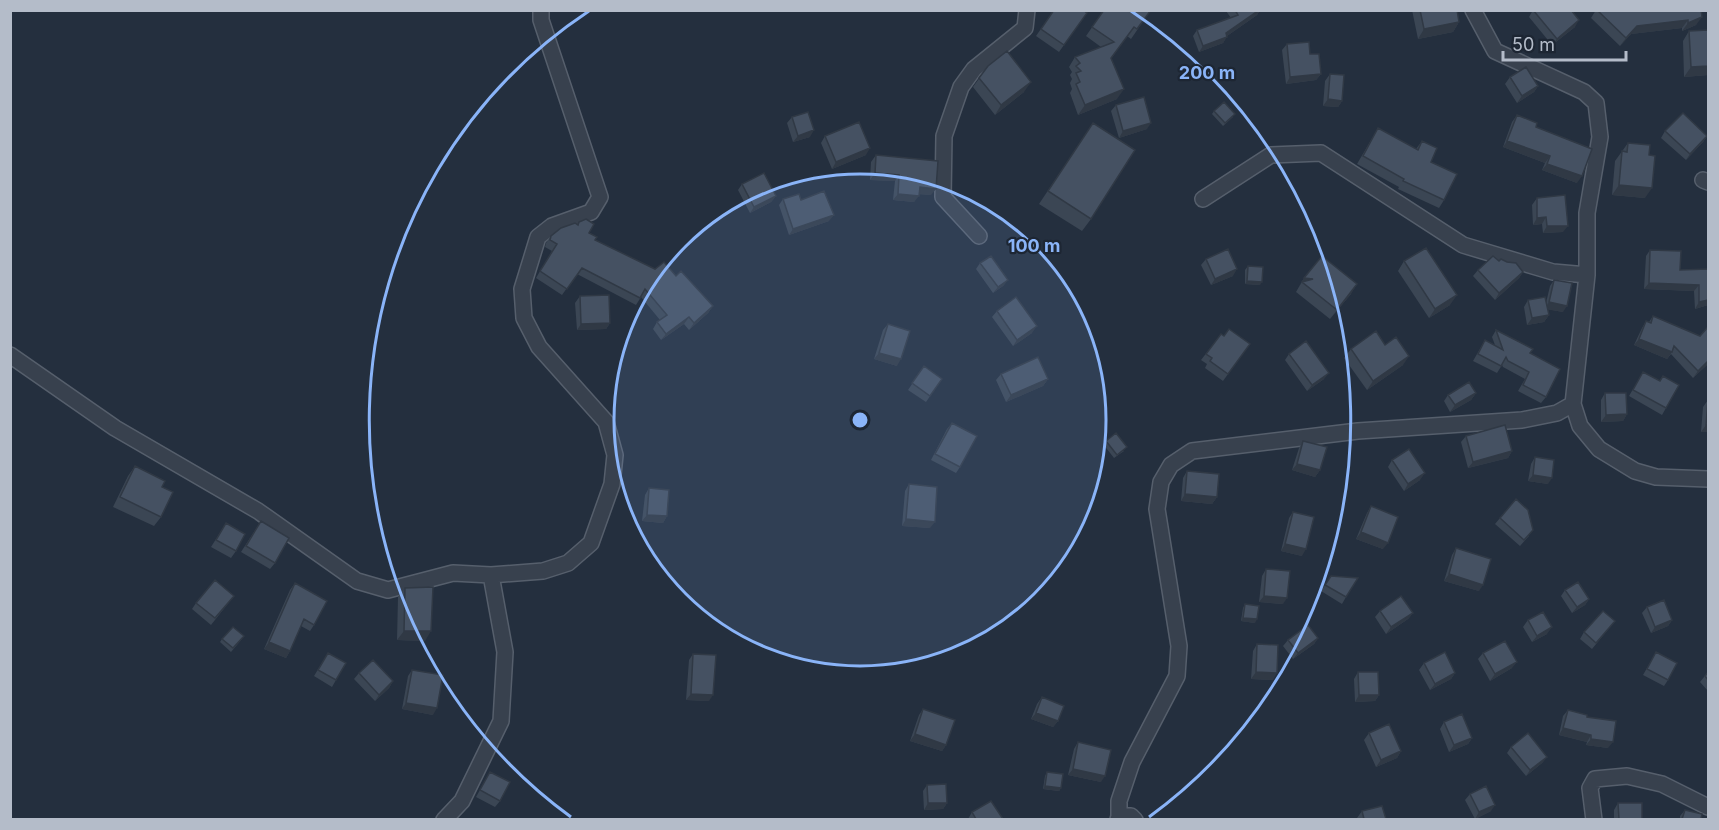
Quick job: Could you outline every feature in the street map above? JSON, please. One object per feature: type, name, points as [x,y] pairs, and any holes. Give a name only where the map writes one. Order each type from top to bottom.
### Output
[{"type":"street","points":[[10,355],[115,428],[258,511],[357,582],[388,590],[453,573],[491,575],[543,571],[568,563],[591,543],[612,484],[615,455],[606,422],[538,346],[524,318],[522,289],[538,237],[552,226],[591,212],[600,197],[541,20],[541,10]]},
{"type":"street","points":[[979,236],[943,196],[944,136],[961,87],[974,69],[1025,28],[1027,10]]},
{"type":"street","points":[[1473,10],[1495,51],[1584,92],[1596,103],[1600,136],[1587,213],[1587,275],[1573,404],[1580,426],[1599,449],[1635,471],[1656,477],[1708,478]]},
{"type":"street","points":[[1203,199],[1271,155],[1321,153],[1463,245],[1553,272],[1587,275]]},
{"type":"street","points":[[1135,819],[1131,816],[1118,818],[1119,801],[1132,762],[1178,676],[1179,646],[1157,510],[1161,482],[1171,465],[1192,451],[1358,430],[1522,420],[1557,413],[1573,404]]},
{"type":"street","points":[[444,819],[462,801],[501,721],[505,652],[491,575]]},
{"type":"street","points":[[1594,819],[1590,788],[1595,779],[1627,776],[1662,784],[1708,807]]},
{"type":"building","points":[[1054,10],[1083,10],[1087,13],[1064,45],[1041,29]]},
{"type":"building","points":[[1104,10],[1151,10],[1137,29],[1134,27],[1111,58],[1124,89],[1085,105],[1076,84],[1080,82],[1076,73],[1081,71],[1076,66],[1080,63],[1075,57],[1114,42],[1092,27]]},
{"type":"building","points":[[1235,10],[1259,10],[1226,33],[1227,37],[1203,46],[1197,30],[1238,15]]},
{"type":"building","points":[[1420,10],[1457,10],[1459,22],[1424,29]]},
{"type":"building","points":[[1533,10],[1571,10],[1579,20],[1557,39]]},
{"type":"building","points":[[1597,10],[1701,10],[1702,17],[1688,23],[1688,20],[1637,26],[1626,38]]},
{"type":"building","points":[[1708,30],[1708,66],[1691,67],[1689,31]]},
{"type":"building","points":[[1309,42],[1310,54],[1319,54],[1321,74],[1290,77],[1287,44]]},
{"type":"building","points":[[1007,51],[1031,82],[1001,105],[979,78],[988,66]]},
{"type":"building","points":[[1526,67],[1538,86],[1522,96],[1510,77]]},
{"type":"building","points":[[1330,74],[1344,75],[1342,101],[1328,99]]},
{"type":"building","points":[[1144,97],[1151,123],[1123,131],[1116,105]]},
{"type":"building","points":[[1224,102],[1235,114],[1225,123],[1214,111]]},
{"type":"building","points":[[808,112],[814,130],[798,136],[792,117]]},
{"type":"building","points":[[1683,113],[1707,136],[1690,154],[1665,131]]},
{"type":"building","points":[[1517,115],[1537,123],[1536,127],[1592,149],[1582,176],[1547,164],[1550,156],[1507,141]]},
{"type":"building","points":[[859,122],[870,148],[836,162],[825,136]]},
{"type":"building","points":[[1093,123],[1135,150],[1091,219],[1048,191]]},
{"type":"building","points":[[1378,128],[1418,150],[1422,141],[1437,148],[1431,162],[1457,174],[1444,200],[1403,181],[1404,179],[1363,156]]},
{"type":"building","points":[[1628,143],[1650,145],[1649,155],[1655,156],[1652,188],[1619,185],[1622,151],[1627,152]]},
{"type":"building","points":[[876,155],[938,161],[936,189],[920,187],[919,196],[898,194],[899,175],[875,173]]},
{"type":"building","points":[[764,173],[776,196],[754,207],[742,184]]},
{"type":"building","points":[[824,191],[834,215],[793,229],[783,199],[799,194],[801,200]]},
{"type":"building","points":[[1565,195],[1568,226],[1547,226],[1546,217],[1537,218],[1537,198]]},
{"type":"building","points":[[586,219],[594,224],[589,233],[597,237],[595,240],[655,269],[664,262],[676,276],[681,271],[713,306],[694,323],[689,317],[666,334],[657,322],[667,315],[645,289],[640,298],[582,268],[567,289],[540,271],[557,244],[550,240],[551,236],[561,228],[575,223],[578,225]]},
{"type":"building","points":[[1426,248],[1457,295],[1435,309],[1404,261]]},
{"type":"building","points":[[1228,249],[1237,269],[1215,279],[1206,259]]},
{"type":"building","points":[[1650,250],[1681,251],[1680,270],[1708,269],[1708,300],[1699,302],[1699,285],[1649,283]]},
{"type":"building","points":[[991,256],[1008,280],[998,287],[980,263]]},
{"type":"building","points":[[1322,256],[1357,284],[1337,310],[1302,282],[1313,279],[1304,278]]},
{"type":"building","points":[[1493,256],[1499,261],[1501,259],[1516,263],[1523,272],[1499,293],[1478,270]]},
{"type":"building","points":[[1248,266],[1263,267],[1262,282],[1247,281]]},
{"type":"building","points":[[1554,280],[1572,283],[1567,306],[1549,302]]},
{"type":"building","points":[[609,295],[610,323],[581,324],[580,296]]},
{"type":"building","points":[[1016,297],[1037,326],[1017,340],[997,311]]},
{"type":"building","points":[[1545,297],[1549,315],[1532,318],[1528,300]]},
{"type":"building","points":[[1653,316],[1700,336],[1708,327],[1708,361],[1698,371],[1674,346],[1672,352],[1639,339],[1646,321],[1651,323]]},
{"type":"building","points":[[888,324],[910,331],[901,359],[879,353]]},
{"type":"building","points":[[1229,329],[1250,344],[1228,374],[1210,361],[1212,358],[1206,354],[1221,334],[1224,336]]},
{"type":"building","points":[[1496,330],[1533,349],[1530,353],[1560,369],[1546,397],[1523,385],[1529,372],[1508,361],[1506,357],[1501,366],[1478,354],[1485,340],[1503,350]]},
{"type":"building","points":[[1376,331],[1385,345],[1396,337],[1409,356],[1373,381],[1351,349]]},
{"type":"building","points":[[1306,341],[1329,373],[1312,385],[1289,354]]},
{"type":"building","points":[[1038,357],[1048,379],[1011,395],[1001,374]]},
{"type":"building","points":[[924,366],[942,379],[930,396],[912,383]]},
{"type":"building","points":[[1643,372],[1660,381],[1663,376],[1679,385],[1666,408],[1633,390]]},
{"type":"building","points":[[1469,382],[1476,393],[1455,405],[1448,395]]},
{"type":"building","points":[[1605,393],[1626,393],[1627,414],[1606,415]]},
{"type":"building","points":[[1708,400],[1708,425],[1706,425]]},
{"type":"building","points":[[952,423],[977,436],[960,467],[935,454]]},
{"type":"building","points":[[1505,425],[1512,451],[1473,462],[1466,436]]},
{"type":"building","points":[[1116,433],[1127,447],[1117,455],[1106,441]]},
{"type":"building","points":[[1303,441],[1327,447],[1320,470],[1297,464]]},
{"type":"building","points":[[1409,449],[1425,473],[1408,484],[1392,460]]},
{"type":"building","points":[[1535,457],[1554,460],[1552,478],[1533,475]]},
{"type":"building","points":[[135,466],[165,481],[162,487],[173,492],[161,517],[120,497]]},
{"type":"building","points":[[1187,471],[1219,474],[1217,497],[1185,494]]},
{"type":"building","points":[[909,484],[937,487],[935,522],[906,519]]},
{"type":"building","points":[[649,488],[669,490],[667,516],[647,515]]},
{"type":"building","points":[[1516,499],[1528,510],[1533,530],[1524,540],[1500,518]]},
{"type":"building","points":[[1371,506],[1398,517],[1388,543],[1361,532]]},
{"type":"building","points":[[1293,512],[1314,517],[1306,549],[1285,544]]},
{"type":"building","points":[[261,521],[289,538],[275,563],[246,546]]},
{"type":"building","points":[[226,523],[245,534],[236,551],[216,540]]},
{"type":"building","points":[[1456,548],[1491,559],[1483,585],[1449,574]]},
{"type":"building","points":[[1266,569],[1290,571],[1287,598],[1264,596]]},
{"type":"building","points":[[1331,576],[1358,578],[1346,597],[1325,585]]},
{"type":"building","points":[[215,580],[234,596],[215,618],[196,603]]},
{"type":"building","points":[[1578,582],[1589,599],[1577,607],[1565,590]]},
{"type":"building","points":[[295,583],[327,601],[314,625],[304,619],[290,651],[269,642]]},
{"type":"building","points":[[433,587],[431,631],[404,631],[405,588]]},
{"type":"building","points":[[1401,596],[1413,613],[1391,627],[1380,611]]},
{"type":"building","points":[[1664,600],[1672,620],[1655,627],[1647,607]]},
{"type":"building","points":[[1245,604],[1259,606],[1257,619],[1243,618]]},
{"type":"building","points":[[1603,611],[1615,621],[1596,643],[1584,632]]},
{"type":"building","points":[[1543,612],[1552,627],[1537,636],[1528,620]]},
{"type":"building","points":[[1308,625],[1318,638],[1298,653],[1288,640]]},
{"type":"building","points":[[233,627],[244,636],[233,648],[222,639]]},
{"type":"building","points":[[1505,641],[1517,662],[1495,674],[1483,653]]},
{"type":"building","points":[[1257,644],[1278,645],[1277,673],[1256,672]]},
{"type":"building","points":[[1445,652],[1455,673],[1435,684],[1424,663]]},
{"type":"building","points":[[1656,652],[1677,663],[1668,680],[1647,669]]},
{"type":"building","points":[[328,653],[346,663],[336,680],[318,670]]},
{"type":"building","points":[[693,654],[716,655],[713,695],[691,694]]},
{"type":"building","points":[[373,660],[393,681],[379,695],[359,673]]},
{"type":"building","points":[[412,670],[443,675],[437,708],[406,703]]},
{"type":"building","points":[[1358,672],[1378,672],[1379,695],[1359,695]]},
{"type":"building","points":[[1042,697],[1064,706],[1058,721],[1036,713]]},
{"type":"building","points":[[923,709],[955,720],[946,745],[915,734]]},
{"type":"building","points":[[1568,710],[1587,715],[1587,717],[1616,721],[1613,742],[1591,739],[1591,735],[1563,728]]},
{"type":"building","points":[[1462,714],[1472,738],[1454,745],[1444,722]]},
{"type":"building","points":[[1389,724],[1401,751],[1381,760],[1369,733]]},
{"type":"building","points":[[1528,733],[1547,757],[1530,770],[1511,747]]},
{"type":"building","points":[[1078,742],[1111,750],[1105,776],[1073,769]]},
{"type":"building","points":[[490,772],[510,782],[500,801],[480,790]]},
{"type":"building","points":[[1047,772],[1063,774],[1061,788],[1045,786]]},
{"type":"building","points":[[946,784],[947,803],[928,803],[927,785]]},
{"type":"building","points":[[1486,786],[1495,805],[1479,812],[1470,794]]},
{"type":"building","points":[[991,801],[1003,819],[976,819],[972,812]]},
{"type":"building","points":[[1618,803],[1642,803],[1642,819],[1619,819]]},
{"type":"building","points":[[1382,806],[1386,819],[1364,819],[1362,811]]},
{"type":"building","points":[[1685,810],[1702,814],[1701,819],[1682,819]]}]
